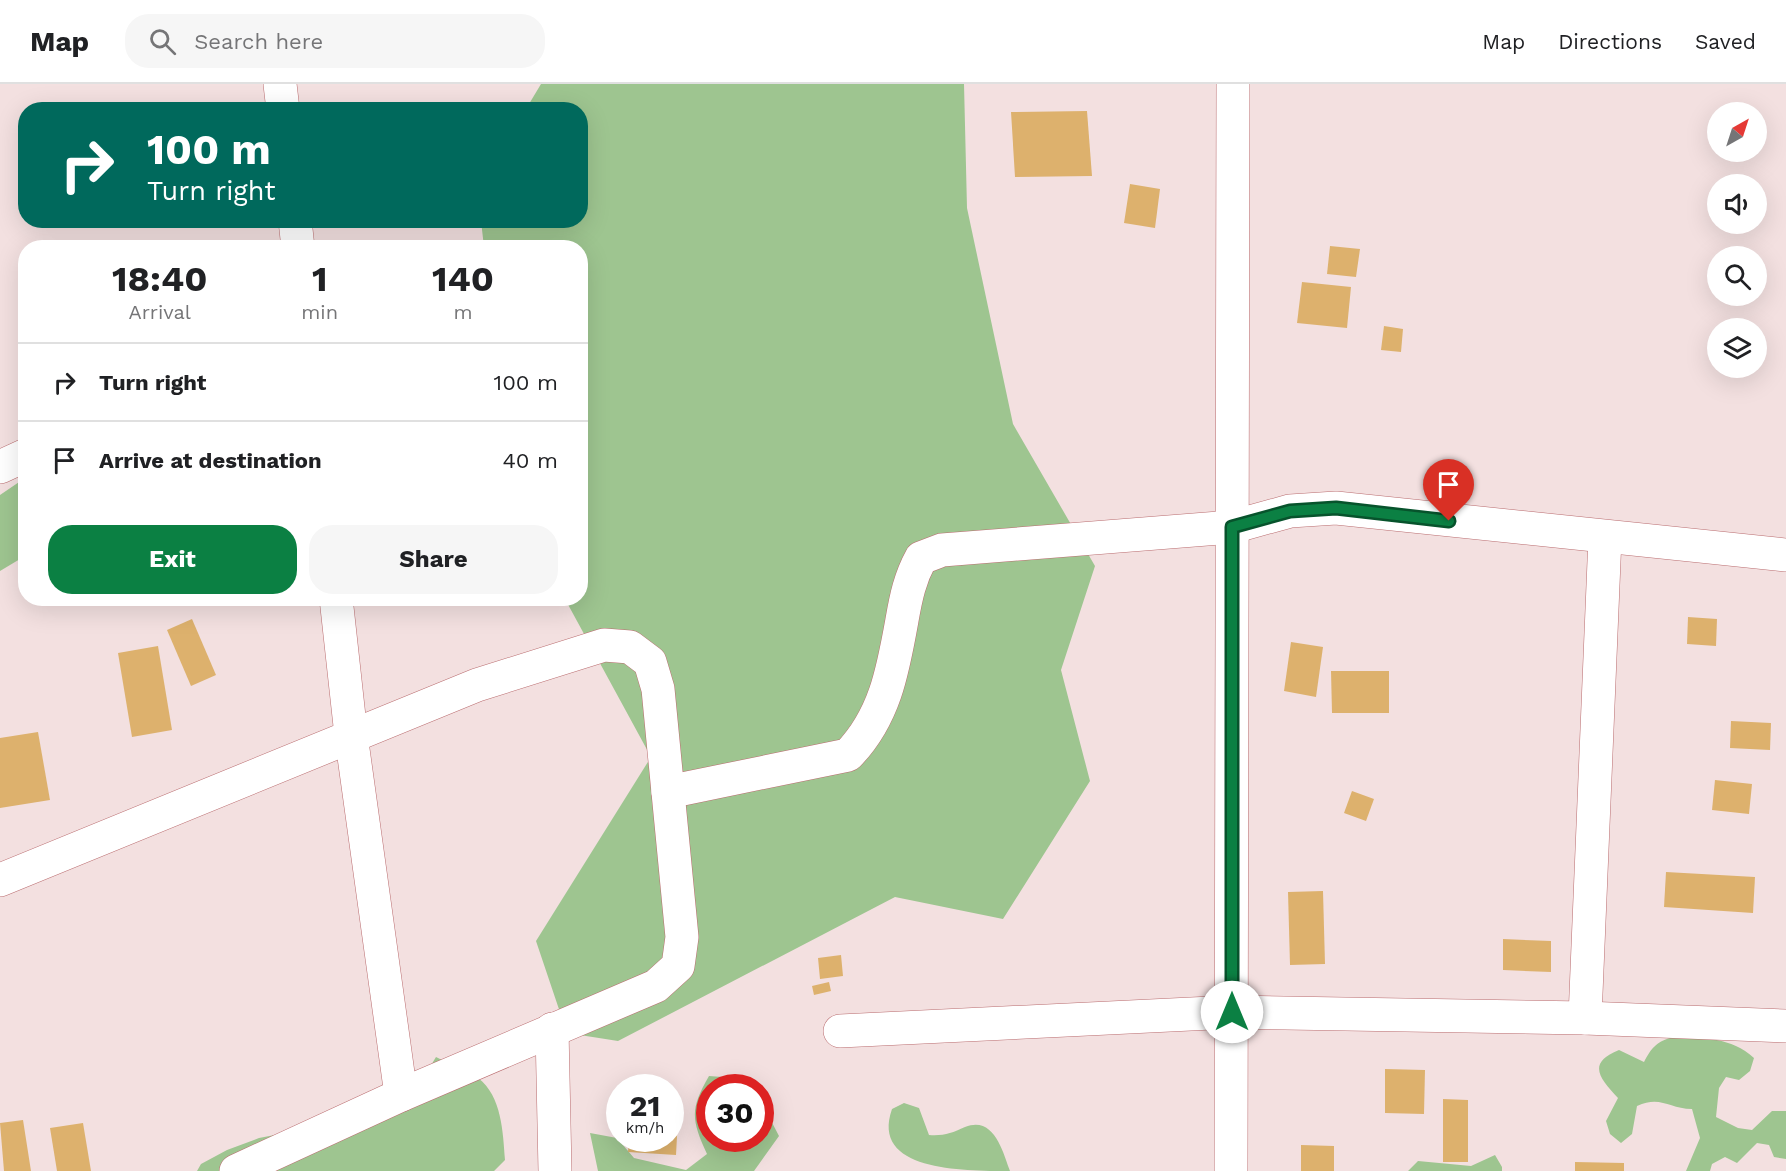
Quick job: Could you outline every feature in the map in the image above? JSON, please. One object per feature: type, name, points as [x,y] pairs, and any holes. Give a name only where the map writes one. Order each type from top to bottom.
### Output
[{"type":"street","points":[[280,84],[282,102]]},
{"type":"street","points":[[1232,1171],[1233,84]]},
{"type":"street","points":[[0,467],[18,459]]},
{"type":"street","points":[[668,792],[848,755],[864,738],[874,722],[890,683],[910,577],[921,558],[942,550],[1232,527],[1290,511],[1336,508],[1786,555]]},
{"type":"street","points":[[1585,1018],[1605,537]]},
{"type":"street","points":[[337,606],[351,735],[400,1095]]},
{"type":"street","points":[[0,880],[477,685],[604,645],[630,647],[650,662],[658,689],[682,937],[678,966],[656,986],[400,1095],[236,1171]]},
{"type":"street","points":[[840,1031],[1232,1012],[1585,1018],[1786,1026]]},
{"type":"street","points":[[552,1029],[555,1171]]},
{"type":"green space","points":[[541,84],[964,84],[967,208],[1013,424],[1095,566],[1061,670],[1090,781],[1003,919],[895,897],[618,1041],[567,1033],[536,941],[651,757],[569,606],[588,606],[588,240],[483,240],[482,228],[588,228],[588,102],[530,102]]},
{"type":"green space","points":[[18,483],[18,560],[0,571],[0,495]]},
{"type":"green space","points":[[1674,1037],[1726,1042],[1754,1058],[1750,1071],[1739,1080],[1726,1077],[1719,1088],[1716,1117],[1738,1128],[1752,1130],[1772,1111],[1786,1111],[1786,1159],[1774,1157],[1769,1145],[1757,1143],[1737,1163],[1725,1157],[1712,1164],[1710,1171],[1686,1171],[1700,1138],[1692,1109],[1659,1102],[1637,1106],[1632,1134],[1621,1143],[1610,1134],[1606,1121],[1618,1098],[1599,1072],[1602,1060],[1619,1050],[1644,1062],[1656,1045]]},
{"type":"green space","points":[[436,1057],[478,1078],[492,1095],[500,1116],[505,1160],[494,1171],[197,1171],[201,1164],[227,1150],[259,1138],[316,1127],[422,1080]]},
{"type":"green space","points":[[904,1103],[919,1108],[929,1135],[948,1134],[975,1125],[983,1126],[996,1137],[1010,1171],[945,1168],[907,1156],[894,1145],[889,1129],[892,1109]]},
{"type":"green space","points":[[774,1126],[779,1136],[774,1143]]},
{"type":"green space","points":[[590,1133],[606,1136],[606,1152],[629,1152],[634,1158],[686,1170],[707,1154],[706,1152],[768,1152],[754,1171],[598,1171]]},
{"type":"green space","points":[[1495,1155],[1502,1171],[1408,1171],[1418,1161],[1471,1166]]},
{"type":"building","points":[[1087,111],[1092,176],[1015,177],[1011,112]]},
{"type":"building","points":[[1130,184],[1160,189],[1155,228],[1124,223]]},
{"type":"building","points":[[1330,246],[1360,249],[1356,277],[1327,274]]},
{"type":"building","points":[[1302,282],[1351,287],[1347,328],[1297,323]]},
{"type":"building","points":[[1384,326],[1403,329],[1401,352],[1381,350]]},
{"type":"building","points":[[1688,617],[1717,619],[1716,646],[1687,644]]},
{"type":"building","points":[[192,619],[216,675],[191,686],[167,630]]},
{"type":"building","points":[[1291,642],[1323,647],[1316,697],[1284,691]]},
{"type":"building","points":[[158,646],[172,730],[132,737],[118,653]]},
{"type":"building","points":[[1331,671],[1389,671],[1389,713],[1332,713]]},
{"type":"building","points":[[1731,721],[1771,723],[1770,750],[1730,748]]},
{"type":"building","points":[[38,732],[50,800],[0,808],[0,738]]},
{"type":"building","points":[[1715,780],[1752,784],[1749,814],[1712,810]]},
{"type":"building","points":[[1352,791],[1374,799],[1366,821],[1344,813]]},
{"type":"building","points":[[1666,872],[1755,877],[1753,913],[1664,907]]},
{"type":"building","points":[[1323,891],[1325,964],[1290,965],[1288,892]]},
{"type":"building","points":[[1503,939],[1551,941],[1551,972],[1503,970]]},
{"type":"building","points":[[841,955],[843,976],[820,979],[818,958]]},
{"type":"building","points":[[829,982],[831,991],[814,995],[812,986]]},
{"type":"building","points":[[1385,1069],[1425,1070],[1424,1114],[1385,1113]]},
{"type":"building","points":[[1443,1099],[1468,1100],[1468,1162],[1443,1162]]},
{"type":"building","points":[[23,1120],[31,1171],[4,1171],[0,1123]]},
{"type":"building","points":[[83,1123],[91,1171],[57,1171],[50,1128]]},
{"type":"building","points":[[1301,1145],[1334,1146],[1334,1171],[1301,1171]]},
{"type":"building","points":[[628,1152],[676,1152],[676,1155]]},
{"type":"building","points":[[1575,1162],[1624,1163],[1624,1171],[1575,1171]]},
{"type":"route","points":[[1232,1012],[1232,527],[1290,511],[1336,508],[1449,521]]}]
